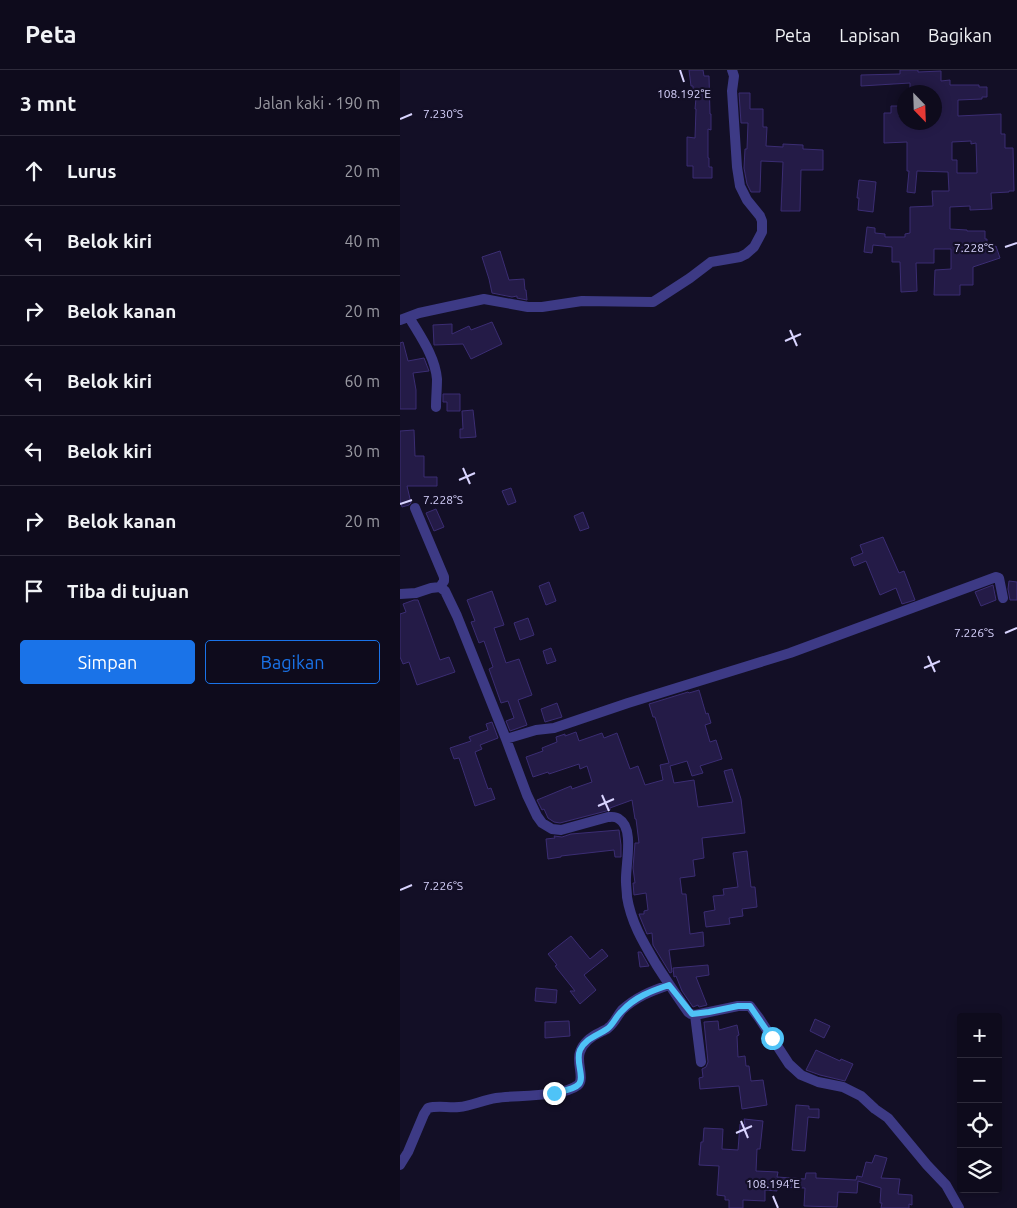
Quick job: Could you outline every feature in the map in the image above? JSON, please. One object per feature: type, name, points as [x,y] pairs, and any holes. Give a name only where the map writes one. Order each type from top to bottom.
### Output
[{"type":"street","points":[[436,407],[437,379],[433,361],[427,347],[404,318],[484,299],[528,307],[542,307],[582,301],[653,302],[711,262],[740,257],[754,247],[762,232],[762,221],[747,200],[740,186],[737,167],[732,91],[734,76],[732,70]]},
{"type":"street","points":[[415,508],[444,577],[440,587]]},
{"type":"street","points":[[506,739],[536,730],[554,728],[628,703],[790,654],[996,577],[1000,578],[1003,598]]},
{"type":"street","points":[[400,594],[416,593],[440,587],[452,602],[527,795],[542,823],[552,829],[561,830],[608,817],[615,817],[621,820],[627,832],[626,881],[632,918],[640,938],[688,1012],[695,1015],[738,1006],[750,1006],[789,1064],[801,1075],[818,1082],[843,1087],[861,1096],[888,1118],[946,1185],[959,1208]]},
{"type":"street","points":[[400,1165],[428,1108],[435,1106],[460,1107],[497,1098],[554,1093],[577,1086],[581,1083],[582,1079],[578,1059],[580,1050],[588,1040],[608,1028],[621,1012],[638,998],[669,985]]},
{"type":"street","points":[[695,1015],[701,1062]]},
{"type":"building","points":[[689,70],[703,70],[704,76],[709,76],[711,130],[708,129],[708,158],[709,167],[712,167],[712,178],[693,178],[693,166],[687,166],[687,137],[695,138],[696,109],[696,98],[693,98],[693,86],[691,86]]},
{"type":"building","points":[[900,70],[918,70],[918,72],[941,71],[941,81],[950,80],[950,85],[979,85],[979,87],[987,87],[987,97],[958,100],[958,116],[1001,114],[1001,134],[1005,134],[1005,148],[1013,148],[1014,191],[991,193],[992,209],[970,210],[970,206],[950,207],[950,229],[985,231],[987,248],[996,246],[1000,258],[973,267],[973,285],[960,285],[960,295],[934,295],[935,270],[951,269],[951,249],[934,249],[934,263],[916,263],[917,291],[901,292],[900,262],[892,262],[892,247],[873,245],[872,253],[864,252],[867,227],[875,228],[875,233],[885,234],[885,237],[905,237],[905,234],[910,233],[910,207],[933,206],[932,191],[949,191],[948,172],[917,171],[915,193],[907,192],[909,171],[907,171],[907,142],[884,143],[884,113],[891,113],[891,106],[897,106],[897,130],[942,130],[942,85],[910,85],[910,83],[861,86],[861,75],[900,74]],"holes":[[[971,141],[971,144],[976,143],[977,173],[957,173],[957,160],[952,160],[952,142]]]},
{"type":"building","points":[[739,93],[750,93],[750,109],[763,109],[763,127],[767,127],[766,146],[783,147],[783,144],[803,145],[803,149],[823,150],[823,170],[801,170],[800,211],[781,211],[783,162],[761,161],[760,192],[751,192],[747,184],[744,168],[748,123],[741,123]]},
{"type":"building","points":[[859,180],[876,182],[873,212],[858,210]]},
{"type":"building","points":[[500,251],[509,280],[524,279],[527,300],[517,298],[517,296],[512,297],[492,293],[482,257]]},
{"type":"building","points":[[492,322],[502,344],[471,359],[463,344],[434,345],[433,325],[452,324],[452,334],[469,326],[471,330]]},
{"type":"building","points":[[403,342],[408,361],[424,358],[429,371],[413,373],[416,390],[416,409],[400,409],[400,343]]},
{"type":"building","points":[[443,394],[460,394],[460,411],[447,411],[447,402],[443,402]]},
{"type":"building","points":[[473,410],[476,437],[460,438],[460,429],[463,429],[462,411]]},
{"type":"building","points":[[414,430],[415,456],[424,456],[424,477],[437,477],[437,486],[407,486],[411,503],[402,507],[400,501],[400,431]]},
{"type":"building","points":[[511,488],[516,502],[508,505],[502,491]]},
{"type":"building","points":[[436,509],[444,527],[434,531],[426,513]]},
{"type":"building","points":[[583,512],[589,528],[580,531],[574,516]]},
{"type":"building","points":[[883,537],[899,573],[904,571],[915,600],[902,604],[896,588],[880,595],[866,561],[854,566],[851,558],[863,553],[860,545]]},
{"type":"building","points":[[1009,581],[1017,582],[1017,600],[1010,600]]},
{"type":"building","points":[[549,582],[556,601],[546,605],[539,586]]},
{"type":"building","points":[[993,585],[996,600],[981,606],[975,592]]},
{"type":"building","points":[[492,591],[504,625],[494,628],[506,663],[519,659],[532,695],[518,700],[527,725],[510,731],[506,721],[514,718],[508,701],[501,703],[489,669],[493,667],[484,641],[479,643],[471,622],[475,621],[467,600]]},
{"type":"building","points":[[418,600],[440,660],[449,657],[455,672],[417,685],[409,662],[403,664],[400,657],[400,614],[406,612],[403,604]]},
{"type":"building","points":[[528,618],[534,635],[520,640],[514,623]]},
{"type":"building","points":[[551,648],[556,661],[547,664],[543,651]]},
{"type":"building","points":[[699,690],[706,714],[708,713],[711,723],[705,725],[710,742],[716,740],[722,759],[700,766],[703,773],[692,776],[687,761],[670,766],[674,783],[694,780],[698,807],[733,802],[724,771],[732,769],[741,799],[745,833],[702,838],[704,858],[693,860],[695,876],[680,878],[682,894],[686,894],[690,934],[703,932],[704,946],[669,950],[672,972],[670,973],[653,945],[652,933],[647,934],[639,914],[644,914],[644,911],[648,910],[646,893],[634,895],[633,868],[635,843],[639,843],[632,800],[610,808],[610,810],[560,823],[554,822],[548,818],[537,800],[571,786],[572,789],[592,782],[587,766],[580,769],[579,764],[533,777],[526,757],[543,751],[542,748],[557,742],[556,737],[565,734],[565,736],[576,732],[579,741],[602,733],[604,738],[617,733],[630,769],[638,766],[645,785],[663,780],[660,765],[669,763],[655,717],[653,717],[649,704]]},
{"type":"building","points":[[557,703],[562,717],[545,722],[541,709]]},
{"type":"building","points":[[492,722],[498,738],[480,745],[482,749],[475,752],[488,789],[491,788],[495,799],[475,806],[459,758],[454,759],[450,748],[471,741],[469,737],[488,730],[486,724]]},
{"type":"building","points":[[619,830],[621,857],[615,857],[614,850],[548,859],[546,839],[555,838],[554,836],[562,837],[571,834]]},
{"type":"building","points":[[747,851],[751,887],[755,887],[757,907],[742,909],[743,916],[729,918],[730,924],[706,927],[704,912],[715,910],[713,896],[724,895],[723,889],[738,887],[733,853]]},
{"type":"building","points":[[571,936],[590,959],[602,949],[608,956],[584,975],[596,990],[580,1004],[570,991],[575,991],[548,954]]},
{"type":"building","points":[[638,952],[641,952],[649,966],[640,967]]},
{"type":"building","points":[[708,965],[709,975],[696,977],[707,1005],[693,1007],[682,991],[676,976],[674,977],[673,968]]},
{"type":"building","points":[[536,988],[557,990],[556,1003],[535,1001]]},
{"type":"building","points":[[815,1019],[830,1026],[824,1038],[810,1031]]},
{"type":"building","points":[[569,1021],[570,1036],[545,1038],[545,1022]]},
{"type":"building","points":[[718,1021],[719,1030],[737,1025],[739,1035],[737,1036],[738,1057],[745,1056],[746,1066],[749,1066],[751,1081],[763,1080],[767,1105],[742,1109],[739,1086],[700,1089],[699,1078],[703,1077],[702,1069],[706,1067],[708,1062],[704,1022]]},
{"type":"building","points":[[816,1050],[840,1061],[841,1059],[853,1064],[845,1081],[806,1070]]},
{"type":"building","points":[[796,1105],[809,1106],[809,1109],[819,1109],[819,1118],[808,1117],[805,1151],[792,1150]]},
{"type":"building","points":[[744,1119],[763,1121],[760,1149],[757,1149],[756,1171],[778,1172],[777,1177],[805,1179],[806,1173],[816,1173],[816,1178],[856,1180],[857,1176],[862,1177],[866,1162],[872,1163],[875,1155],[887,1158],[881,1178],[900,1179],[898,1194],[912,1195],[912,1205],[909,1204],[909,1208],[881,1208],[881,1188],[858,1181],[857,1193],[838,1192],[837,1207],[804,1206],[805,1188],[777,1187],[777,1191],[765,1190],[765,1201],[743,1200],[743,1208],[729,1208],[729,1200],[725,1200],[725,1196],[717,1195],[719,1166],[699,1165],[701,1142],[703,1142],[704,1128],[723,1129],[722,1149],[738,1150],[740,1124],[745,1125]]},
{"type":"route","points":[[554,1093],[581,1083],[578,1059],[580,1050],[588,1040],[608,1028],[621,1012],[638,998],[669,985],[688,1012],[695,1015],[738,1006],[750,1006],[772,1038]]}]
